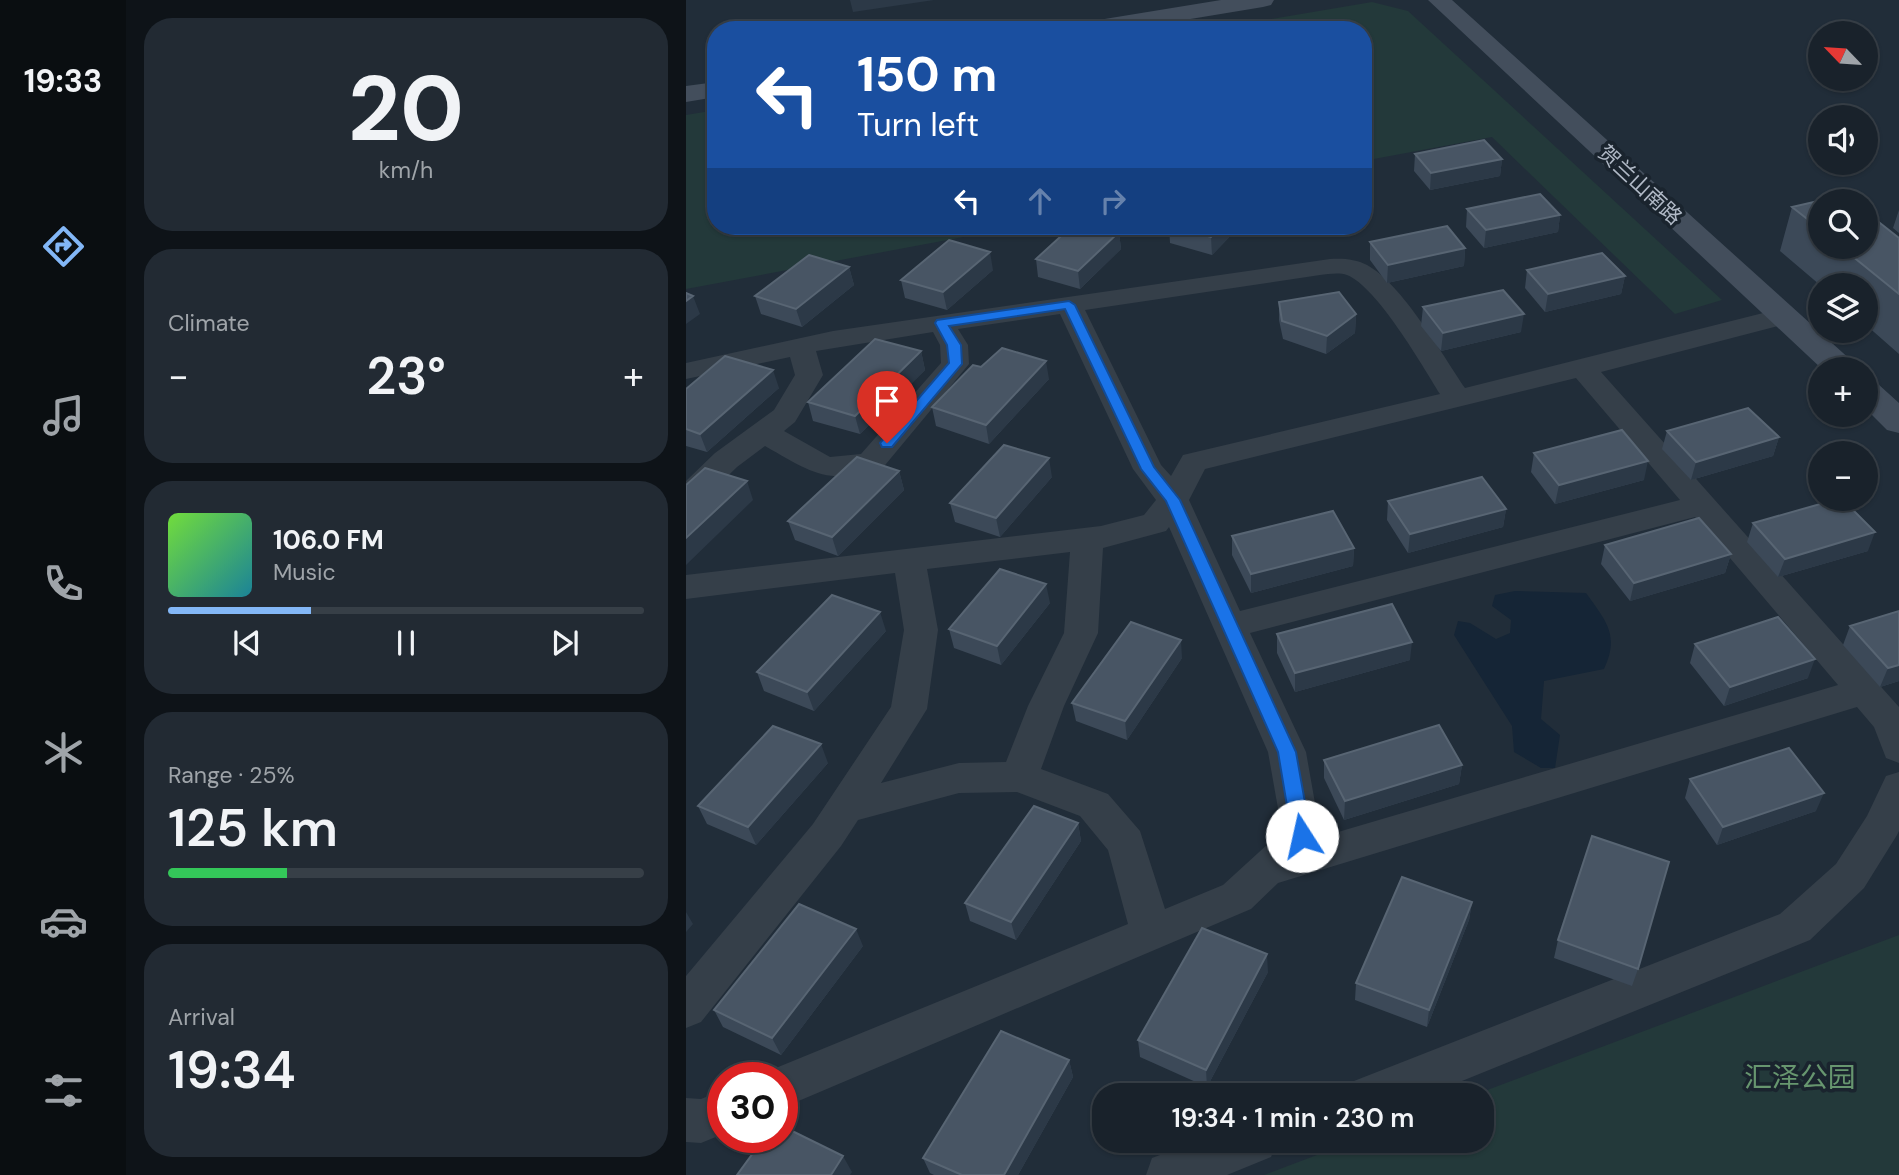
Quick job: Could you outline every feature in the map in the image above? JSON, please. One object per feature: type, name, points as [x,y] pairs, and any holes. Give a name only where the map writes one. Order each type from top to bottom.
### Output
[{"type":"street","points":[[1135,21],[1263,0]]},
{"type":"street","name":"贺兰山南路","points":[[1439,0],[1829,357]]},
{"type":"street","points":[[686,94],[707,90]]},
{"type":"street","points":[[686,371],[800,346],[941,323],[1320,267],[1344,266],[1360,271],[1401,315],[1457,398]]},
{"type":"street","points":[[798,1080],[1237,897],[1302,836],[1287,752],[1173,500],[1148,469],[1069,305]]},
{"type":"street","points":[[686,586],[1087,538],[1155,523],[1173,500],[1194,462],[1582,368],[1783,316]]},
{"type":"street","points":[[763,432],[825,467],[870,463],[955,364],[954,345],[941,323]]},
{"type":"street","points":[[686,499],[726,460],[785,416],[809,374],[800,346]]},
{"type":"street","points":[[1582,368],[1891,721],[1899,748]]},
{"type":"street","points":[[1878,402],[1899,422]]},
{"type":"street","points":[[1230,626],[1702,505]]},
{"type":"street","points":[[1019,777],[1046,706],[1081,632],[1087,538]]},
{"type":"street","points":[[686,1008],[827,835],[909,709],[921,630],[909,559]]},
{"type":"street","points":[[1264,871],[1864,691]]},
{"type":"street","points":[[844,808],[959,778],[1019,777],[1094,805],[1126,844],[1151,933]]},
{"type":"street","points":[[1403,1083],[1795,927],[1850,876],[1883,824],[1899,787]]},
{"type":"street","points":[[686,1120],[707,1119]]},
{"type":"street","points":[[1169,1175],[1225,1153]]},
{"type":"green space","points":[[1372,2],[1408,11],[1722,300],[1675,314],[1492,137],[1372,159],[1372,21],[1259,21]]},
{"type":"green space","points":[[707,112],[707,235],[974,235],[686,289],[686,115]]},
{"type":"green space","name":"汇泽公园","points":[[1899,935],[1899,1175],[1264,1175],[1322,1153],[1494,1153],[1494,1087]]},
{"type":"water","points":[[1515,591],[1586,593],[1605,620],[1611,637],[1609,657],[1604,669],[1544,681],[1541,719],[1560,735],[1555,768],[1541,768],[1514,752],[1512,726],[1454,635],[1458,621],[1470,623],[1496,639],[1510,633],[1511,620],[1492,606],[1495,595]]},
{"type":"building","points":[[1484,140],[1502,159],[1431,173],[1415,154]]},
{"type":"building","points":[[1540,194],[1560,215],[1486,230],[1467,209]]},
{"type":"building","points":[[1808,203],[1808,220],[1792,207]]},
{"type":"building","points":[[1878,221],[1899,238],[1899,294],[1878,277],[1878,273],[1873,273],[1856,259],[1878,259]]},
{"type":"building","points":[[1447,226],[1465,248],[1388,265],[1370,242]]},
{"type":"building","points":[[1062,235],[1116,235],[1078,271],[1036,259]]},
{"type":"building","points":[[949,240],[990,252],[943,292],[901,280]]},
{"type":"building","points":[[1602,253],[1625,276],[1548,294],[1527,270]]},
{"type":"building","points":[[809,255],[849,267],[796,309],[755,296]]},
{"type":"building","points":[[1503,290],[1524,314],[1443,333],[1423,307]]},
{"type":"building","points":[[1339,292],[1356,314],[1327,336],[1282,321],[1279,302]]},
{"type":"building","points":[[875,339],[921,351],[855,416],[808,402]]},
{"type":"building","points":[[1002,348],[1046,361],[986,425],[932,407],[973,365],[981,367]]},
{"type":"building","points":[[725,356],[773,370],[700,434],[686,429],[686,389]]},
{"type":"building","points":[[1748,408],[1779,437],[1696,462],[1667,431]]},
{"type":"building","points":[[1622,430],[1648,461],[1559,485],[1534,453]]},
{"type":"building","points":[[1004,445],[1049,458],[996,518],[950,503]]},
{"type":"building","points":[[857,457],[899,471],[832,537],[788,521]]},
{"type":"building","points":[[705,468],[747,481],[686,538],[686,485]]},
{"type":"building","points":[[1482,477],[1506,509],[1410,534],[1388,501]]},
{"type":"building","points":[[1808,507],[1808,511],[1854,511],[1875,532],[1785,559],[1753,523]]},
{"type":"building","points":[[1333,511],[1354,548],[1251,574],[1232,536]]},
{"type":"building","points":[[1699,518],[1731,554],[1634,583],[1605,545]]},
{"type":"building","points":[[1000,569],[1046,584],[997,646],[949,629]]},
{"type":"building","points":[[832,595],[880,612],[807,692],[757,672]]},
{"type":"building","points":[[1392,604],[1412,642],[1295,673],[1277,634]]},
{"type":"building","points":[[1899,611],[1899,665],[1888,668],[1850,626]]},
{"type":"building","points":[[1778,617],[1815,659],[1730,687],[1695,644]]},
{"type":"building","points":[[1131,622],[1181,640],[1125,721],[1072,703]]},
{"type":"building","points":[[1439,725],[1462,765],[1345,801],[1324,760]]},
{"type":"building","points":[[773,726],[821,744],[748,827],[698,806]]},
{"type":"building","points":[[1789,748],[1824,793],[1723,827],[1690,779]]},
{"type":"building","points":[[1034,806],[1078,823],[1011,922],[965,903]]},
{"type":"building","points":[[1592,836],[1669,862],[1638,969],[1558,940]]},
{"type":"building","points":[[1402,877],[1472,902],[1429,1010],[1356,983]]},
{"type":"building","points":[[799,904],[856,929],[772,1038],[714,1010]]},
{"type":"building","points":[[1202,928],[1267,954],[1206,1070],[1138,1040]]},
{"type":"building","points":[[1001,1031],[1069,1060],[1004,1175],[962,1175],[923,1158]]},
{"type":"building","points":[[798,1134],[843,1156],[831,1175],[737,1175],[753,1153],[798,1153]]},
{"type":"route","points":[[887,443],[955,364],[954,345],[941,323],[1069,305],[1148,469],[1173,500],[1287,752],[1302,836]]}]
